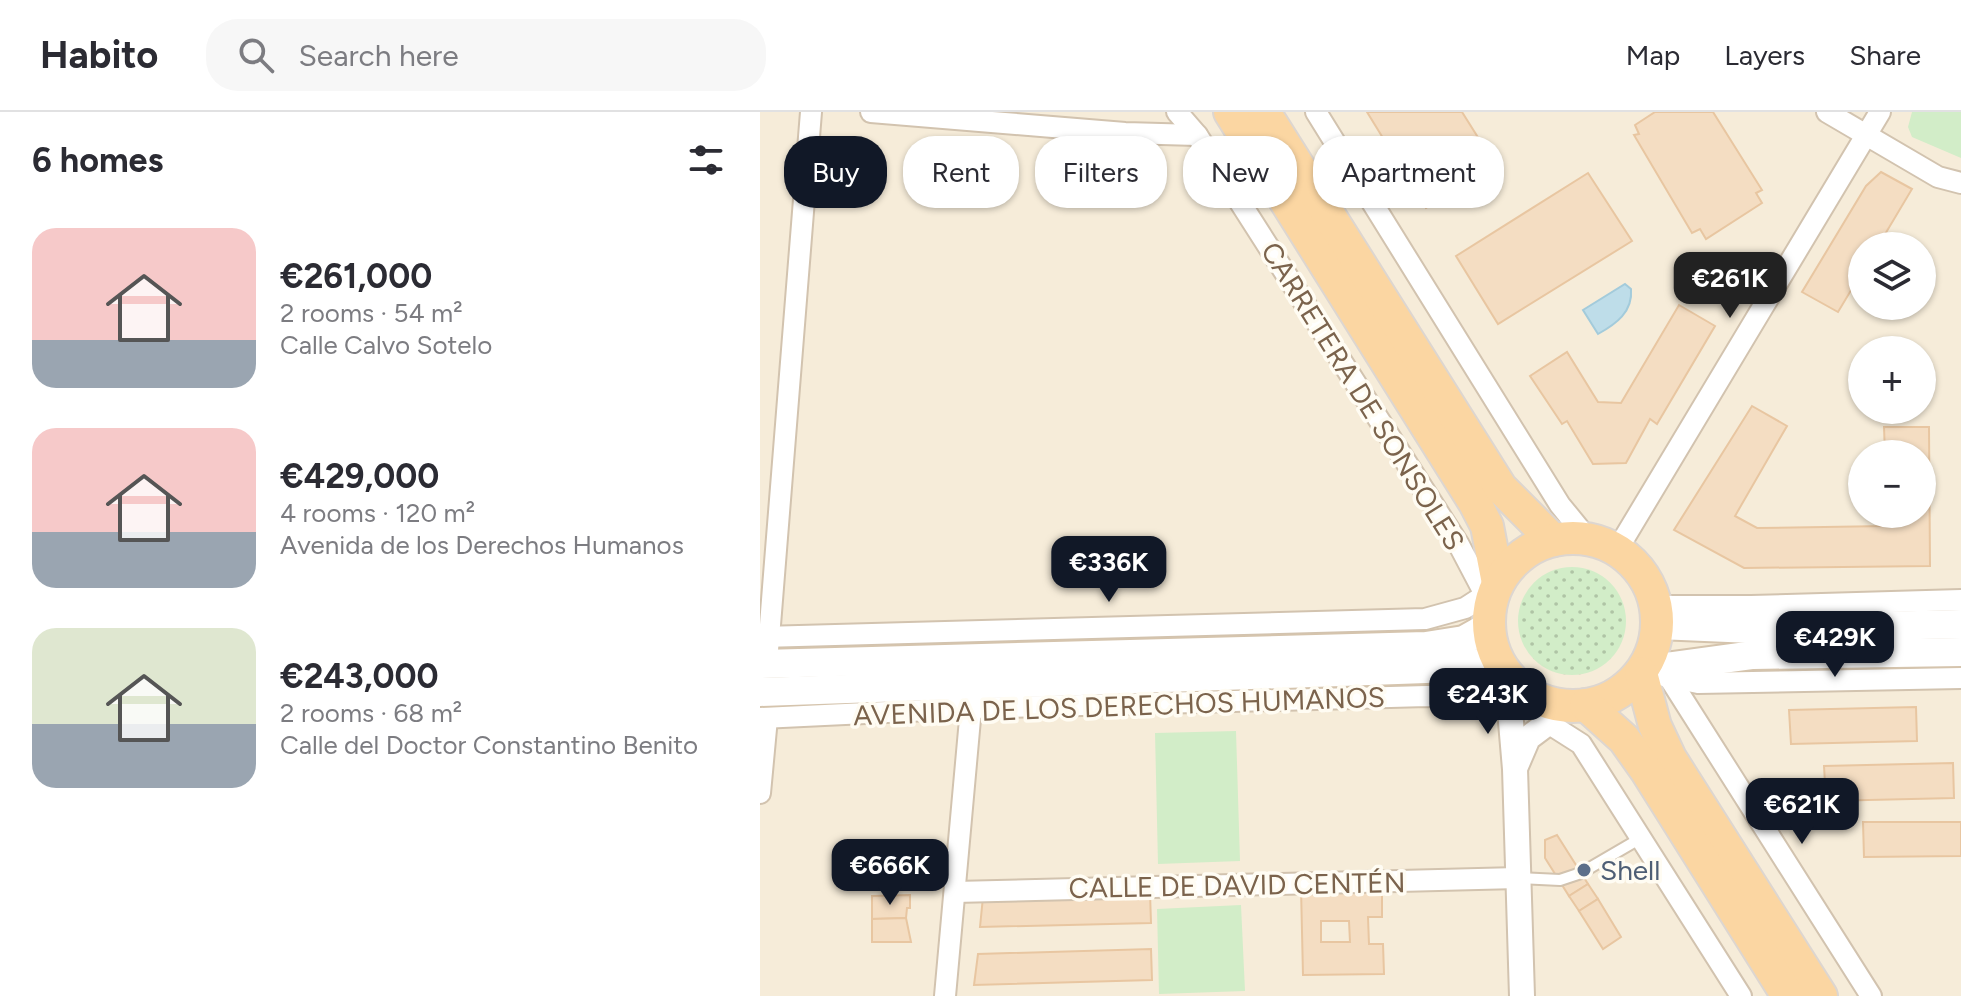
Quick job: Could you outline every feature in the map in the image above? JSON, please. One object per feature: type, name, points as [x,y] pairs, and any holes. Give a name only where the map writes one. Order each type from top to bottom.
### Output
[{"type":"highway","name":"CARRETERA DE SONSOLES","points":[[1230,112],[1475,503],[1487,526],[1485,597]]},
{"type":"highway","points":[[1264,112],[1501,488],[1553,540]]},
{"type":"highway","points":[[1788,996],[1624,739],[1568,710],[1545,702],[1509,681],[1491,646],[1485,597],[1511,564],[1530,549],[1553,540],[1587,538],[1617,550],[1636,565],[1649,584],[1655,726],[1670,758],[1821,996]]},
{"type":"highway","points":[[1568,710],[1607,699],[1625,688],[1654,655]]},
{"type":"main road","name":"AVENIDA DE LOS DERECHOS HUMANOS","points":[[764,650],[1426,646],[1464,640],[1485,597]]},
{"type":"main road","points":[[1654,655],[1752,629],[1961,624]]},
{"type":"main road","points":[[1654,655],[1702,671],[1753,655],[1961,652]]},
{"type":"main road","name":"AVENIDA DE LOS DERECHOS HUMANOS","points":[[762,710],[1426,669],[1509,681]]},
{"type":"street","points":[[764,650],[811,112]]},
{"type":"street","points":[[871,112],[1125,133],[1197,135]]},
{"type":"street","name":"CARRETERA DE SONSOLES","points":[[1177,112],[1197,135],[1459,545],[1485,597]]},
{"type":"street","points":[[1316,112],[1560,505],[1587,538]]},
{"type":"street","points":[[1827,112],[1938,177],[1961,183]]},
{"type":"street","points":[[1617,550],[1880,112]]},
{"type":"street","points":[[1871,996],[1654,655],[1751,606],[1961,600]]},
{"type":"street","points":[[1695,720],[1702,671],[1961,678]]},
{"type":"street","points":[[1509,681],[1522,996]]},
{"type":"street","name":"AVENIDA DE LOS DERECHOS HUMANOS","points":[[762,710],[1427,696],[1509,681]]},
{"type":"street","points":[[945,996],[971,708]]},
{"type":"street","points":[[760,793],[762,710]]},
{"type":"street","points":[[1515,769],[1528,738],[1568,710]]},
{"type":"street","points":[[1568,710],[1581,744],[1741,996]]},
{"type":"street","points":[[1568,710],[1581,744]]},
{"type":"street","name":"CALLE DE DAVID CENTÉN","points":[[955,892],[1518,878]]},
{"type":"lane","points":[[1518,878],[1560,880],[1581,873],[1641,838]]},
{"type":"shaded area","points":[[760,112],[1961,112],[1961,996],[760,996]]},
{"type":"green space","points":[[1912,112],[1961,112],[1961,158],[1912,137],[1908,127]]},
{"type":"green space","points":[[1572,567],[1593,571],[1610,583],[1622,600],[1626,621],[1622,642],[1610,659],[1593,671],[1572,675],[1551,671],[1534,659],[1522,642],[1518,621],[1522,600],[1534,583],[1551,571]]},
{"type":"green space","points":[[1236,731],[1240,861],[1158,864],[1155,733]]},
{"type":"green space","points":[[1241,905],[1245,991],[1159,994],[1157,909]]},
{"type":"water","points":[[1625,284],[1631,289],[1626,311],[1598,334],[1583,310]]},
{"type":"building","points":[[1367,112],[1462,112],[1477,136],[1382,136]]},
{"type":"building","points":[[1655,112],[1713,112],[1762,190],[1756,193],[1762,203],[1706,239],[1700,229],[1692,233],[1634,135],[1639,134],[1635,125]]},
{"type":"building","points":[[1881,172],[1912,189],[1886,232],[1848,232],[1848,295],[1838,312],[1802,292],[1866,186]]},
{"type":"building","points":[[1588,173],[1632,241],[1498,324],[1456,256]]},
{"type":"building","points":[[1679,305],[1715,326],[1657,424],[1650,419],[1626,463],[1593,464],[1567,421],[1562,424],[1530,376],[1567,352],[1598,402],[1621,403]]},
{"type":"building","points":[[1752,406],[1787,426],[1735,516],[1757,528],[1930,528],[1930,566],[1744,568],[1674,530]]},
{"type":"building","points":[[1884,427],[1929,427],[1929,440],[1884,440]]},
{"type":"building","points":[[1916,707],[1917,741],[1791,744],[1789,710]]},
{"type":"building","points":[[1953,763],[1954,798],[1826,801],[1824,766]]},
{"type":"building","points":[[1863,822],[1961,822],[1961,856],[1864,857]]},
{"type":"building","points":[[1557,835],[1588,884],[1569,896],[1545,858],[1545,840]]},
{"type":"building","points":[[1588,884],[1598,899],[1579,911],[1569,896]]},
{"type":"building","points":[[1382,886],[1382,917],[1368,917],[1369,944],[1383,944],[1384,974],[1303,975],[1301,888]],"holes":[[[1321,921],[1349,921],[1350,942],[1321,942]]]},
{"type":"building","points":[[1150,893],[1151,923],[980,927],[983,897]]},
{"type":"building","points":[[910,895],[906,918],[872,919],[872,896]]},
{"type":"building","points":[[1598,899],[1621,937],[1603,949],[1579,911]]},
{"type":"building","points":[[906,918],[911,942],[872,942],[872,919]]},
{"type":"building","points":[[1151,949],[1152,980],[974,985],[978,954]]},
{"type":"place","name":"Shell","points":[[1584,870]]}]
